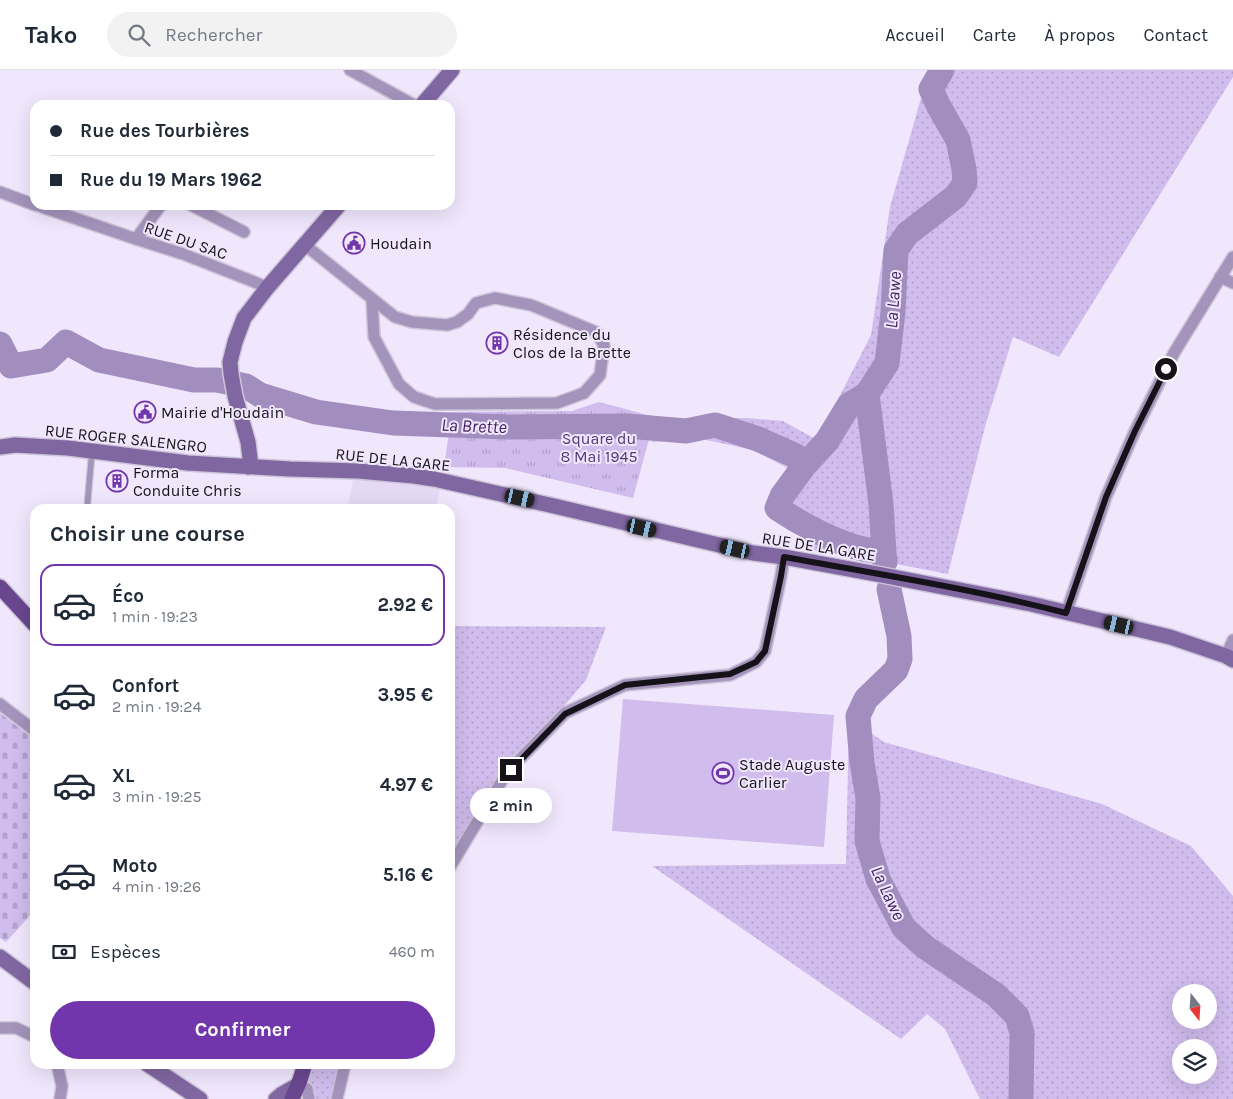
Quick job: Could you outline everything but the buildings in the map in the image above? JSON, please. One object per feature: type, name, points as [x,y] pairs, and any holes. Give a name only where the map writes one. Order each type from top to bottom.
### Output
[{"type":"main road","points":[[426,100],[452,70]]},
{"type":"main road","points":[[248,467],[250,458],[248,442],[230,374],[234,342],[244,318],[267,288],[335,210]]},
{"type":"main road","name":"RUE ROGER SALENGRO","points":[[0,447],[27,445],[68,448],[188,463],[248,467]]},
{"type":"main road","name":"RUE DE LA GARE","points":[[248,467],[358,471],[445,481],[753,553],[784,557],[1031,604],[1170,637],[1229,658]]},
{"type":"main road","points":[[0,587],[30,620]]},
{"type":"main road","points":[[0,957],[30,979]]},
{"type":"main road","points":[[154,1069],[196,1097],[208,1099]]},
{"type":"main road","points":[[292,1099],[303,1069]]},
{"type":"main road","points":[[276,1099],[298,1085]]},
{"type":"street","points":[[350,70],[405,100]]},
{"type":"street","name":"RUE DU SAC","points":[[0,192],[30,203]]},
{"type":"street","name":"RUE DU SAC","points":[[50,210],[183,254],[267,288]]},
{"type":"street","points":[[73,218],[74,210]]},
{"type":"street","points":[[136,239],[157,210]]},
{"type":"street","points":[[201,210],[244,232]]},
{"type":"street","points":[[305,245],[395,318],[412,322],[447,325],[457,322],[468,314],[476,303],[495,298],[531,305],[596,332],[604,345],[600,375],[584,393],[557,403],[435,404],[428,402],[414,397],[399,384],[374,337],[372,300]]},
{"type":"street","points":[[1066,613],[1106,497],[1135,431],[1174,353],[1233,257]]},
{"type":"street","points":[[1220,277],[1233,283]]},
{"type":"street","points":[[455,859],[503,779],[518,760],[565,714],[625,685],[730,674],[756,662],[765,651],[784,557]]},
{"type":"street","points":[[1229,658],[1233,640]]},
{"type":"street","points":[[0,704],[30,728]]},
{"type":"street","points":[[0,1028],[16,1028],[30,1035]]},
{"type":"street","points":[[58,1069],[62,1086],[60,1099]]},
{"type":"street","points":[[337,1099],[344,1069]]},
{"type":"street","points":[[298,1085],[307,1090],[309,1099]]},
{"type":"lane","points":[[88,504],[92,451]]},
{"type":"shaded area","points":[[354,476],[391,479],[440,488],[437,504],[348,504]]},
{"type":"green space","points":[[935,70],[1233,70],[1233,77],[1059,357],[1013,337],[986,423],[948,574],[801,548],[805,529],[770,509],[793,471],[753,450],[697,438],[652,442],[663,419],[746,418],[783,421],[817,440],[871,335],[890,207],[921,98]]},
{"type":"green space","name":"Square du 8 Mai 1945","points":[[599,402],[655,417],[633,498],[505,468],[444,467],[452,412],[572,411]]},
{"type":"green space","points":[[455,626],[606,627],[586,680],[503,779],[455,859]]},
{"type":"green space","name":"Stade Auguste Carlier","points":[[623,699],[834,715],[824,847],[612,831]]},
{"type":"green space","points":[[0,713],[30,736],[30,916],[6,942],[0,938]]},
{"type":"green space","points":[[849,718],[884,742],[1102,804],[1191,846],[1233,896],[1233,1099],[980,1099],[945,1029],[927,1014],[901,1039],[652,866],[846,864]]},
{"type":"green space","points":[[303,1069],[344,1069],[337,1099],[309,1099],[300,1080]]},
{"type":"waterway","name":"La Lawe","points":[[885,562],[881,504],[867,394],[887,363],[893,312],[896,250],[907,234],[956,196],[965,183],[958,140],[931,89],[942,70]]},
{"type":"waterway","name":"La Brette","points":[[0,344],[11,366],[47,360],[66,342],[99,360],[194,380],[217,380],[246,386],[260,395],[316,412],[393,423],[509,427],[627,426],[686,431],[715,425],[758,439],[796,456],[804,466],[782,496],[777,508],[810,528],[837,540],[855,547],[884,553]]},
{"type":"waterway","points":[[804,466],[827,441],[849,405],[867,394]]},
{"type":"waterway","name":"La Lawe","points":[[889,589],[899,636],[900,659],[896,670],[866,699],[858,716],[862,763],[868,798],[867,841],[878,879],[904,928],[925,947],[996,995],[1017,1016],[1022,1033],[1021,1099]]},
{"type":"place","name":"Houdain","points":[[354,243]]},
{"type":"place","name":"Résidence du Clos de la Brette","points":[[497,343]]},
{"type":"place","name":"Mairie d'Houdain","points":[[145,412]]},
{"type":"place","name":"Forma Conduite Chris","points":[[117,481]]},
{"type":"place","name":"Stade Auguste Carlier","points":[[723,773]]},
{"type":"route","points":[[511,770],[518,760],[565,714],[625,685],[730,674],[756,662],[765,651],[784,557],[931,584],[1066,613],[1106,497],[1135,431],[1166,369]]}]
